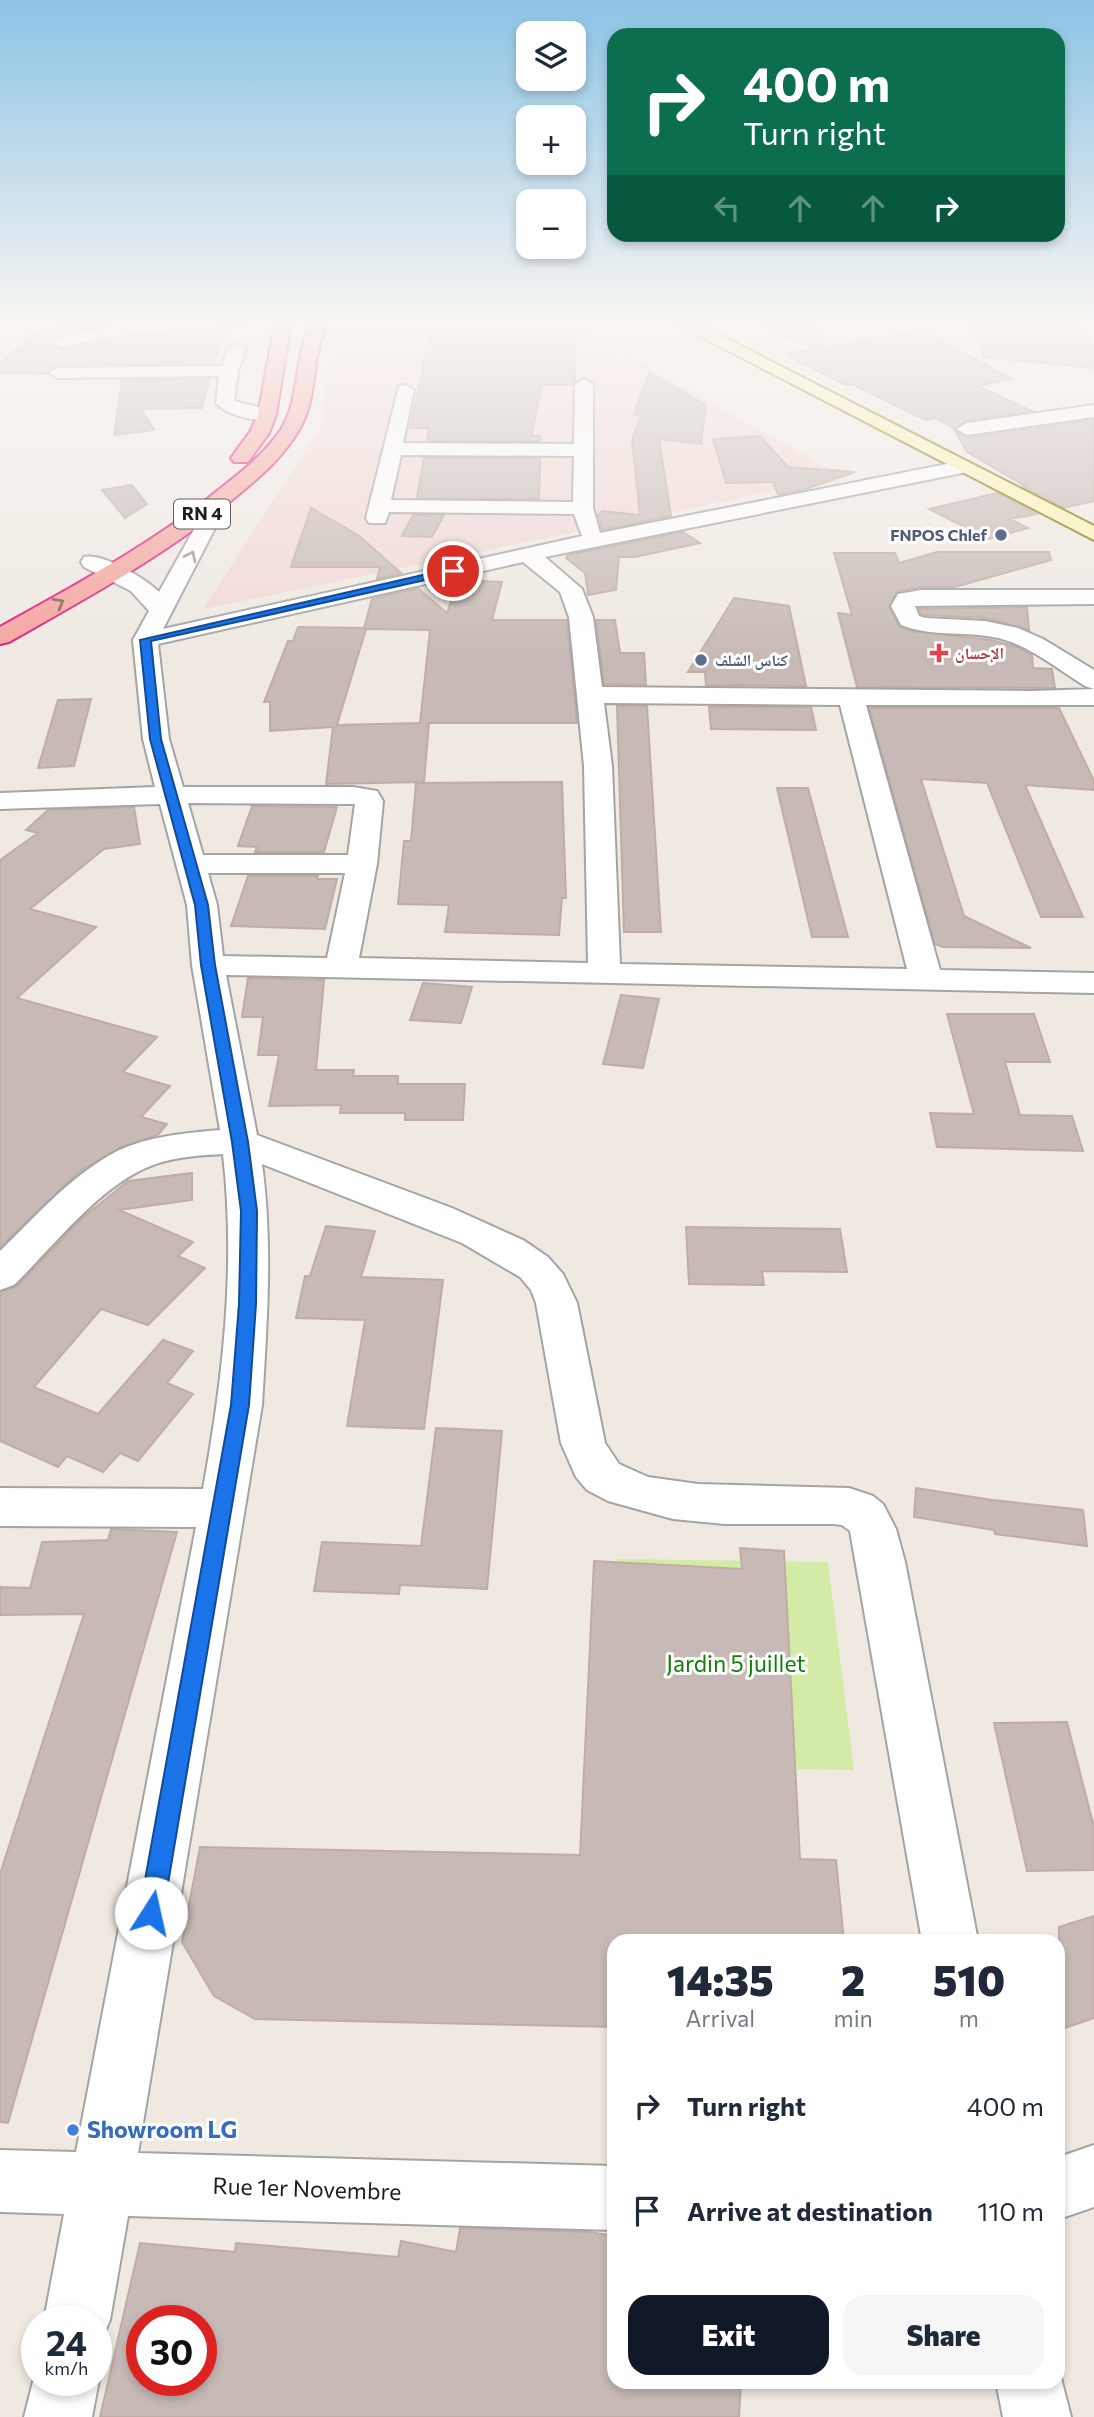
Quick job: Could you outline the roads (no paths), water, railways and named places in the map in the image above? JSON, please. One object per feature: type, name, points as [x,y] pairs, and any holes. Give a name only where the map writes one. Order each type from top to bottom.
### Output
[{"type":"highway","name":"RN 4","points":[[0,637],[102,568],[197,497],[226,473],[260,432]]},
{"type":"highway","name":"RN 4","points":[[0,615],[102,568],[219,501],[258,467],[288,432]]},
{"type":"main road","points":[[895,432],[1094,534]]},
{"type":"main road","points":[[914,432],[1094,525]]},
{"type":"street","points":[[396,432],[379,512],[583,508]]},
{"type":"street","points":[[584,432],[583,508],[593,541]]},
{"type":"street","points":[[393,449],[584,450]]},
{"type":"street","points":[[153,625],[962,467]]},
{"type":"street","points":[[153,625],[219,501]]},
{"type":"street","points":[[527,554],[570,589],[575,598],[585,644],[598,766],[604,971]]},
{"type":"street","points":[[80,2305],[223,1507],[240,1405],[248,1304],[249,1211],[240,1142],[208,965],[202,905],[156,739],[153,625],[146,589],[102,568]]},
{"type":"street","points":[[1094,597],[921,597],[906,599],[903,606],[909,620],[922,625],[976,627],[1012,634],[1094,681]]},
{"type":"street","points":[[589,695],[1032,699],[1094,697]]},
{"type":"street","points":[[851,697],[926,978]]},
{"type":"street","points":[[1032,699],[1094,716]]},
{"type":"street","points":[[0,801],[171,796],[362,795],[369,801],[362,864],[341,967]]},
{"type":"street","points":[[191,864],[362,864]]},
{"type":"street","points":[[208,965],[1094,983]]},
{"type":"street","points":[[0,1275],[101,1180],[124,1162],[177,1147],[240,1142],[454,1224],[532,1263],[549,1284],[559,1311],[581,1441],[599,1475],[634,1494],[707,1504],[837,1505],[863,1514],[870,1523],[881,1562],[949,1934]]},
{"type":"street","points":[[0,1507],[223,1507]]},
{"type":"street","points":[[1065,2186],[1094,2176]]},
{"type":"street","name":"Rue 1er Novembre","points":[[0,2181],[607,2198]]},
{"type":"street","points":[[1031,2389],[1037,2417]]},
{"type":"street","points":[[58,2417],[62,2396]]},
{"type":"place","name":"FNPOS Chlef","points":[[1001,535]]},
{"type":"place","name":"الإحسان","points":[[939,653]]},
{"type":"place","name":"كناس الشلف","points":[[701,660]]},
{"type":"place","name":"Showroom LG","points":[[73,2130]]},
{"type":"park label","name":"Jardin 5 juillet","points":[[736,1664]]}]
